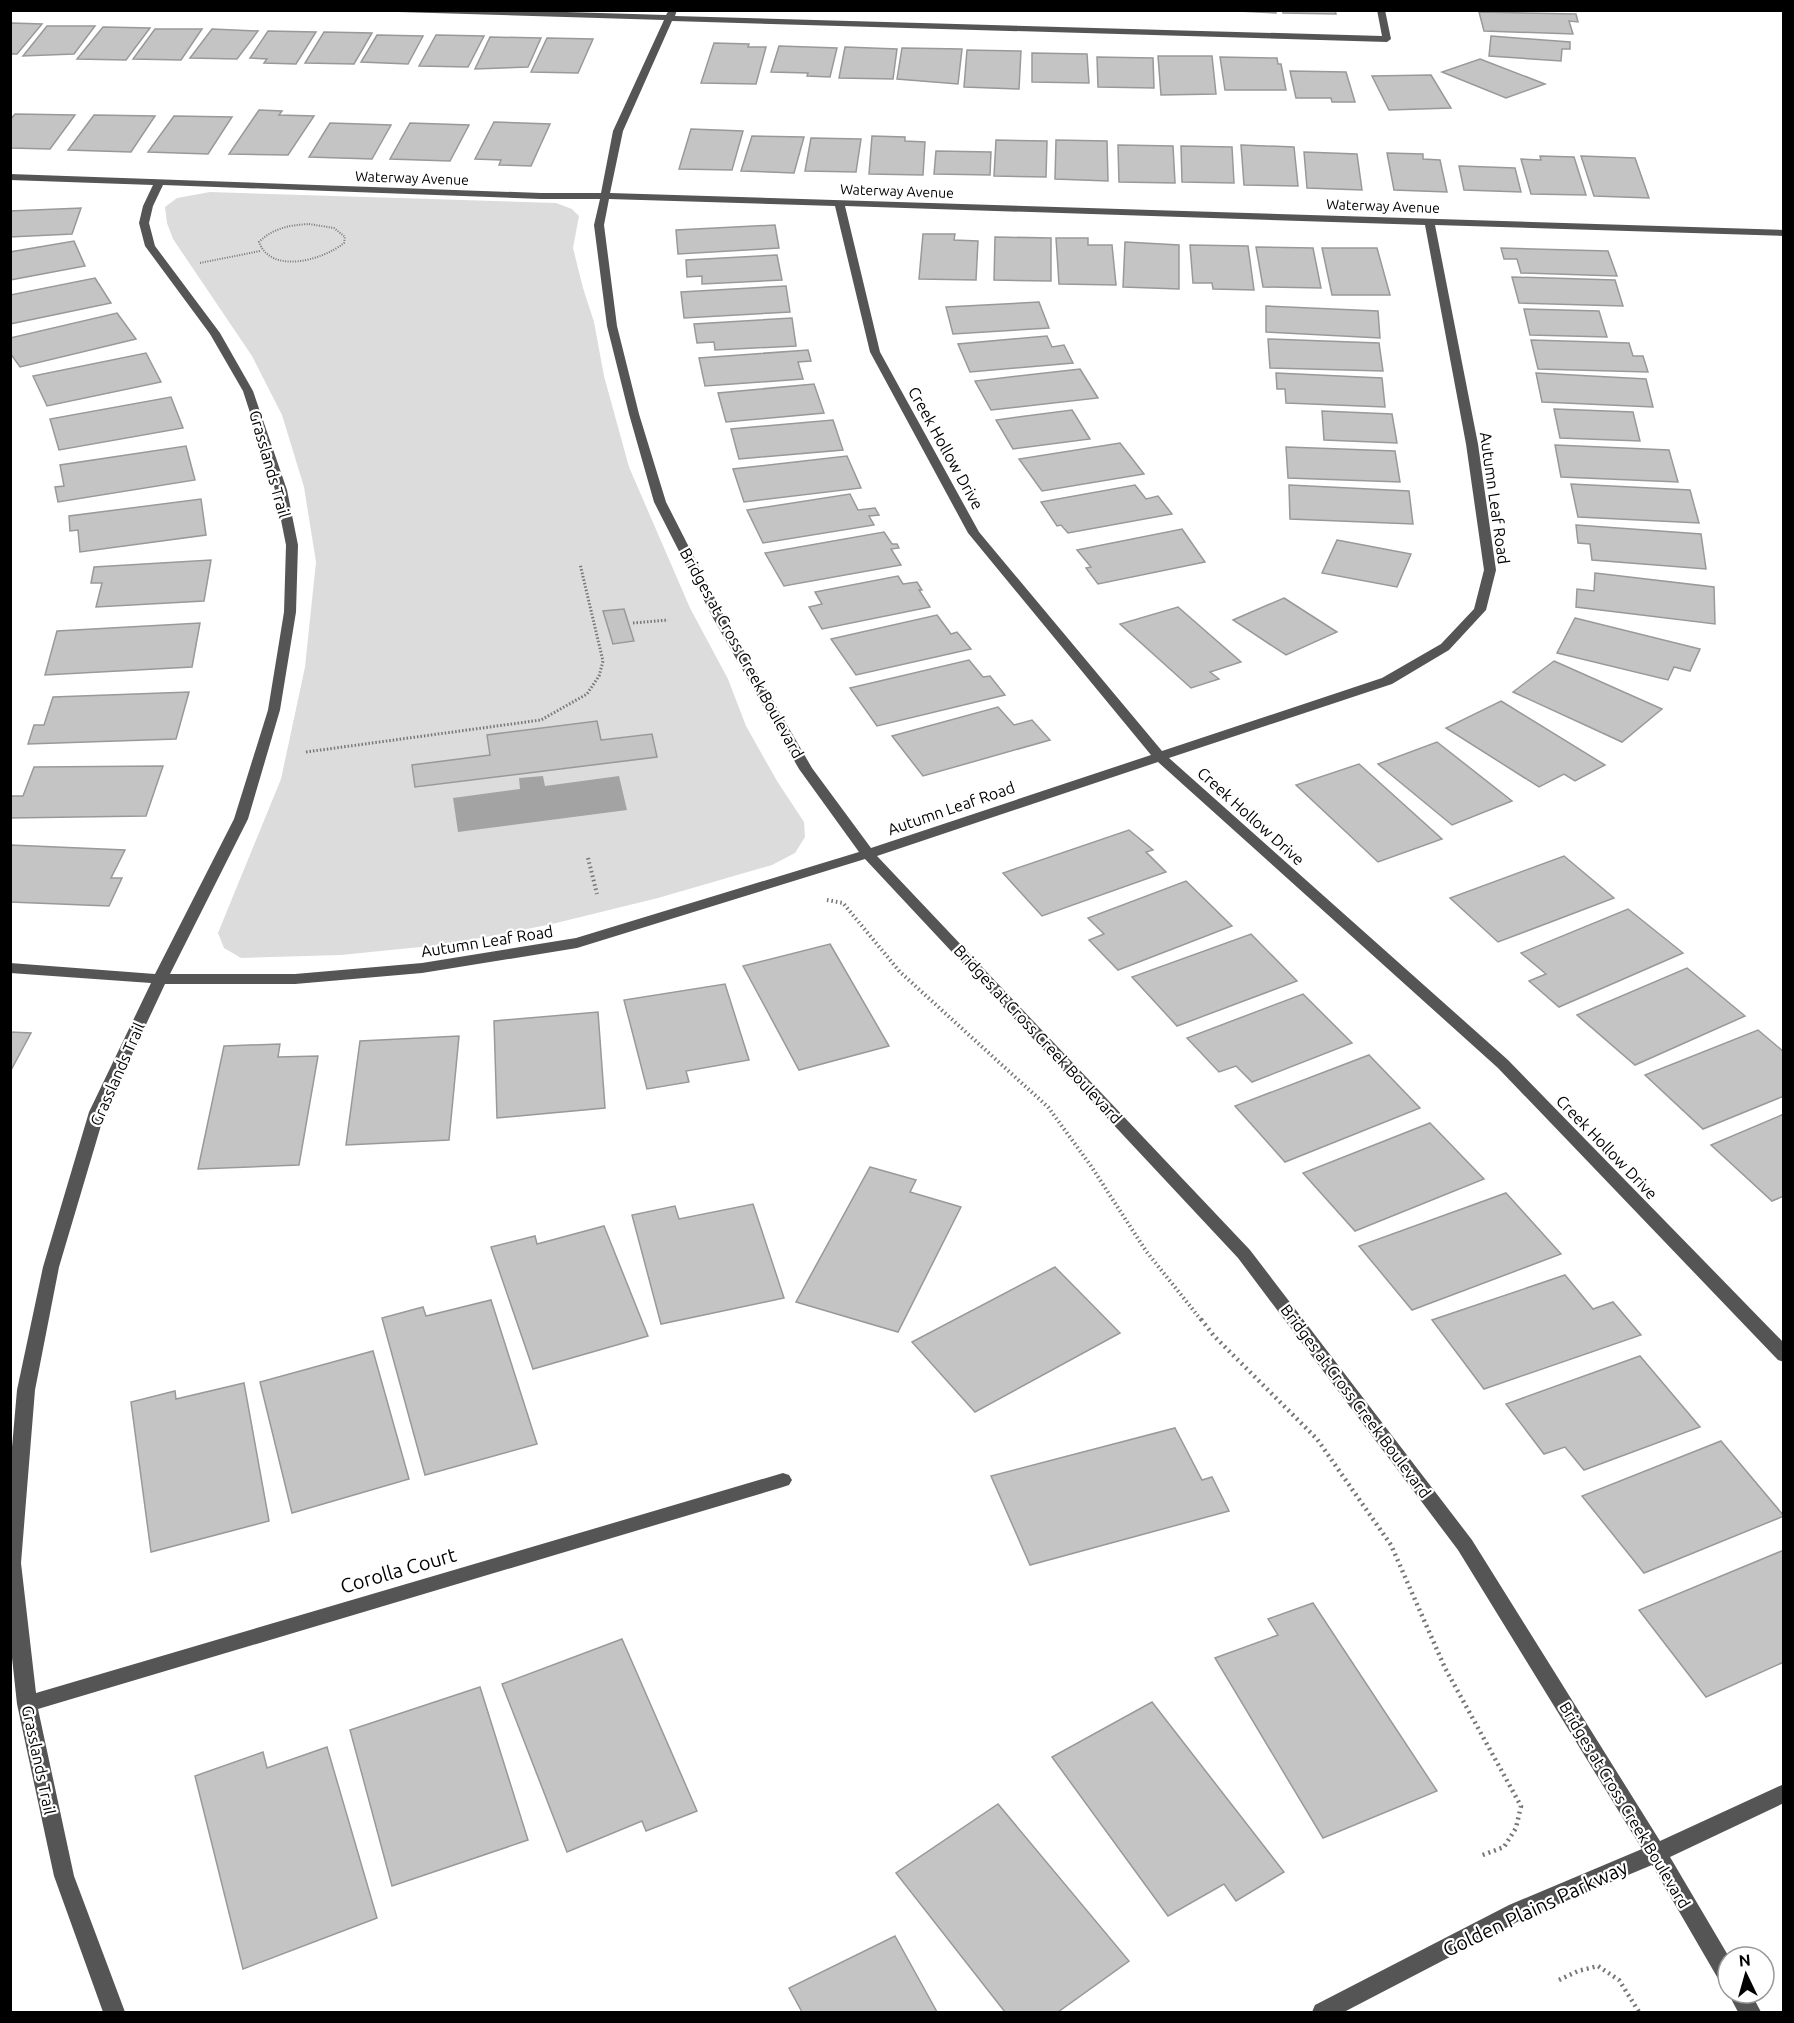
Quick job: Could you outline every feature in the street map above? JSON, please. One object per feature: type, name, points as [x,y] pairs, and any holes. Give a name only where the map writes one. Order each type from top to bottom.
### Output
[{"type":"street","points":[[399,10],[905,21],[1387,39],[1381,10]]},
{"type":"street","name":"Bridges at Cross Creek Boulevard","points":[[672,15],[618,131],[599,225],[612,326],[634,414],[660,502],[719,618],[806,769],[868,854],[1244,1254],[1465,1545],[1656,1853],[1716,1955]]},
{"type":"street","name":"Waterway Avenue","points":[[10,177],[529,196],[604,196],[1784,233]]},
{"type":"street","name":"Grasslands Trail","points":[[114,2013],[64,1876],[27,1704],[12,1563],[26,1390],[51,1267],[97,1112],[160,979],[241,819],[271,721],[290,612],[292,545],[281,490],[248,390],[215,333],[150,246],[144,223],[148,206],[159,183]]},
{"type":"street","name":"Creek Hollow Drive","points":[[840,203],[875,352],[922,441],[969,522],[1064,644],[1159,756],[1503,1064],[1784,1355]]},
{"type":"street","name":"Autumn Leaf Road","points":[[10,968],[160,979],[295,979],[422,968],[577,943],[868,854],[1387,681],[1445,646],[1480,610],[1490,570],[1472,444],[1429,221]]},
{"type":"street","name":"Corolla Court","points":[[27,1704],[783,1480]]},
{"type":"street","name":"Golden Plains Parkway","points":[[1323,2013],[1508,1916],[1656,1853],[1784,1793]]},
{"type":"path","points":[[200,263],[260,250],[273,258],[286,261],[315,259],[338,250],[344,243],[345,237],[333,227],[317,224],[296,225],[271,231],[259,243],[260,250]]},
{"type":"path","points":[[306,752],[541,720],[587,694],[599,676],[603,661],[580,564]]},
{"type":"path","points":[[633,623],[668,620]]},
{"type":"path","points":[[588,858],[597,894]]},
{"type":"path","points":[[818,902],[827,899],[843,903],[900,972],[1048,1107],[1091,1166],[1146,1251],[1214,1336],[1317,1439],[1391,1545],[1444,1668],[1507,1777],[1521,1806],[1516,1828],[1504,1847],[1480,1856]]},
{"type":"path","points":[[1559,1980],[1578,1971],[1598,1966],[1619,1980],[1639,2013]]},
{"type":"shaded area","points":[[210,192],[556,203],[572,209],[579,216],[573,248],[594,322],[604,376],[629,467],[690,608],[728,679],[746,726],[777,781],[804,822],[805,837],[795,853],[772,865],[658,898],[552,924],[450,944],[341,955],[241,958],[224,948],[218,933],[281,779],[305,667],[316,562],[304,487],[282,415],[252,356],[173,239],[167,223],[165,207],[177,198]]},
{"type":"shaded area","points":[[543,776],[545,786],[619,776],[627,810],[458,832],[453,798],[520,789],[519,778]]},
{"type":"building","points":[[1218,10],[1276,10],[1276,13]]},
{"type":"building","points":[[1283,10],[1335,10],[1336,14],[1283,13]]},
{"type":"building","points":[[1479,12],[1576,14],[1578,22],[1569,21],[1573,34],[1484,31]]},
{"type":"building","points":[[11,23],[42,24],[17,54],[10,54]]},
{"type":"building","points":[[47,26],[95,26],[74,54],[23,56]]},
{"type":"building","points":[[103,27],[150,28],[126,60],[77,59]]},
{"type":"building","points":[[155,29],[202,29],[181,60],[133,59]]},
{"type":"building","points":[[212,29],[258,31],[237,59],[190,58]]},
{"type":"building","points":[[268,31],[316,32],[296,64],[264,63],[267,59],[250,58]]},
{"type":"building","points":[[324,32],[372,33],[354,64],[305,63]]},
{"type":"building","points":[[377,35],[423,36],[408,64],[361,62]]},
{"type":"building","points":[[436,35],[484,36],[468,67],[419,66]]},
{"type":"building","points":[[1491,36],[1570,42],[1570,49],[1562,49],[1561,61],[1489,56]]},
{"type":"building","points":[[490,37],[541,38],[528,67],[475,69]]},
{"type":"building","points":[[547,38],[593,39],[578,73],[531,72]]},
{"type":"building","points":[[714,43],[766,47],[756,84],[701,83]]},
{"type":"building","points":[[779,46],[837,48],[830,77],[807,76],[808,73],[771,72]]},
{"type":"building","points":[[845,47],[897,49],[893,79],[839,78]]},
{"type":"building","points":[[902,48],[962,49],[958,84],[897,79]]},
{"type":"building","points":[[967,50],[1021,51],[1019,89],[964,87]]},
{"type":"building","points":[[1032,53],[1087,54],[1089,83],[1032,82]]},
{"type":"building","points":[[1158,56],[1212,56],[1216,94],[1161,95]]},
{"type":"building","points":[[1097,57],[1153,58],[1154,88],[1098,87]]},
{"type":"building","points":[[1220,57],[1277,58],[1278,64],[1281,64],[1286,90],[1225,90]]},
{"type":"building","points":[[1480,59],[1545,84],[1506,98],[1442,72]]},
{"type":"building","points":[[1290,71],[1346,72],[1355,102],[1332,102],[1331,98],[1296,98]]},
{"type":"building","points":[[1431,75],[1451,108],[1389,110],[1372,76]]},
{"type":"building","points":[[259,110],[282,111],[279,115],[314,116],[288,155],[229,154]]},
{"type":"building","points":[[15,114],[75,115],[50,149],[10,148],[10,120]]},
{"type":"building","points":[[94,115],[155,116],[131,152],[68,150]]},
{"type":"building","points":[[174,116],[232,117],[208,154],[148,152]]},
{"type":"building","points":[[494,122],[550,124],[531,166],[499,165],[501,160],[475,159]]},
{"type":"building","points":[[330,123],[391,125],[372,159],[309,157]]},
{"type":"building","points":[[410,123],[469,125],[450,161],[390,159]]},
{"type":"building","points":[[691,129],[743,131],[732,170],[679,169]]},
{"type":"building","points":[[752,136],[804,137],[794,173],[741,171]]},
{"type":"building","points":[[872,136],[905,137],[905,141],[925,142],[923,175],[869,174]]},
{"type":"building","points":[[811,138],[861,139],[856,172],[805,171]]},
{"type":"building","points":[[996,140],[1047,141],[1046,177],[994,176]]},
{"type":"building","points":[[1056,140],[1107,141],[1108,181],[1055,179]]},
{"type":"building","points":[[1118,145],[1173,146],[1175,183],[1119,182]]},
{"type":"building","points":[[1241,145],[1294,147],[1298,186],[1244,185]]},
{"type":"building","points":[[1181,146],[1232,147],[1234,183],[1182,182]]},
{"type":"building","points":[[936,151],[991,152],[990,175],[934,174]]},
{"type":"building","points":[[1304,152],[1357,154],[1362,190],[1307,188]]},
{"type":"building","points":[[1387,153],[1423,154],[1423,159],[1440,160],[1447,192],[1394,190]]},
{"type":"building","points":[[1540,156],[1574,157],[1586,195],[1531,194],[1521,159],[1541,160]]},
{"type":"building","points":[[1581,156],[1635,158],[1649,198],[1594,196]]},
{"type":"building","points":[[1459,166],[1515,168],[1521,192],[1464,190]]},
{"type":"building","points":[[81,208],[72,234],[10,237],[10,211]]},
{"type":"building","points":[[775,225],[779,248],[678,254],[676,230]]},
{"type":"building","points":[[923,234],[955,234],[954,240],[978,241],[976,280],[919,279]]},
{"type":"building","points":[[995,237],[1051,238],[1051,281],[994,280]]},
{"type":"building","points":[[1056,238],[1088,238],[1088,245],[1112,245],[1116,285],[1059,284]]},
{"type":"building","points":[[74,241],[85,266],[10,280],[10,252]]},
{"type":"building","points":[[1125,242],[1179,245],[1179,289],[1123,287]]},
{"type":"building","points":[[1190,245],[1248,246],[1254,290],[1213,289],[1212,283],[1193,283]]},
{"type":"building","points":[[1256,247],[1313,248],[1321,288],[1263,287]]},
{"type":"building","points":[[1322,248],[1377,248],[1390,295],[1332,295]]},
{"type":"building","points":[[1501,248],[1608,251],[1617,276],[1521,273],[1517,259],[1504,259]]},
{"type":"building","points":[[777,255],[782,280],[702,284],[702,276],[687,277],[686,260]]},
{"type":"building","points":[[1512,277],[1615,280],[1623,306],[1519,303]]},
{"type":"building","points":[[95,278],[111,303],[10,324],[10,295]]},
{"type":"building","points":[[786,286],[790,312],[684,318],[681,292]]},
{"type":"building","points":[[1039,302],[1049,328],[953,334],[946,307]]},
{"type":"building","points":[[1266,306],[1378,311],[1380,338],[1266,332]]},
{"type":"building","points":[[1524,309],[1599,311],[1607,337],[1530,335]]},
{"type":"building","points":[[117,313],[136,339],[20,367],[10,353],[10,338]]},
{"type":"building","points":[[792,318],[796,346],[715,350],[714,342],[697,343],[694,324]]},
{"type":"building","points":[[1047,336],[1052,347],[1064,345],[1073,363],[970,372],[958,344]]},
{"type":"building","points":[[1268,339],[1379,343],[1383,371],[1270,368]]},
{"type":"building","points":[[1531,340],[1629,343],[1633,356],[1643,356],[1648,372],[1538,369]]},
{"type":"building","points":[[808,350],[811,361],[798,362],[803,379],[705,386],[699,358]]},
{"type":"building","points":[[146,353],[161,382],[47,406],[33,376]]},
{"type":"building","points":[[1080,369],[1098,398],[991,410],[975,381]]},
{"type":"building","points":[[1276,373],[1382,378],[1385,407],[1286,403],[1285,389],[1277,389]]},
{"type":"building","points":[[1536,373],[1646,379],[1653,407],[1542,402]]},
{"type":"building","points":[[814,384],[824,413],[726,422],[718,393]]},
{"type":"building","points":[[171,397],[183,428],[59,450],[50,419]]},
{"type":"building","points":[[1554,409],[1633,412],[1640,441],[1560,438]]},
{"type":"building","points":[[1072,410],[1090,439],[1013,449],[996,420]]},
{"type":"building","points":[[1322,411],[1392,414],[1397,443],[1324,440]]},
{"type":"building","points":[[833,420],[843,450],[739,459],[731,429]]},
{"type":"building","points":[[1120,443],[1144,474],[1042,491],[1019,459]]},
{"type":"building","points":[[1555,445],[1669,450],[1678,482],[1561,477]]},
{"type":"building","points":[[186,446],[195,480],[58,502],[55,487],[64,486],[60,465]]},
{"type":"building","points":[[1286,447],[1395,451],[1400,482],[1288,478]]},
{"type":"building","points":[[847,456],[861,488],[744,502],[733,469]]},
{"type":"building","points":[[1571,484],[1690,490],[1699,523],[1578,517]]},
{"type":"building","points":[[1135,485],[1146,499],[1158,496],[1172,514],[1068,533],[1061,525],[1057,526],[1041,502]]},
{"type":"building","points":[[1289,485],[1409,491],[1413,524],[1290,519]]},
{"type":"building","points":[[850,494],[858,510],[875,508],[879,515],[869,516],[874,525],[763,543],[747,510]]},
{"type":"building","points":[[201,499],[206,535],[80,552],[78,530],[70,531],[69,516]]},
{"type":"building","points":[[1576,525],[1701,534],[1706,569],[1592,560],[1590,544],[1578,543]]},
{"type":"building","points":[[1182,529],[1205,562],[1098,584],[1086,568],[1091,567],[1077,550]]},
{"type":"building","points":[[884,532],[892,544],[897,544],[899,548],[891,549],[901,565],[784,586],[765,553]]},
{"type":"building","points":[[1337,540],[1411,554],[1397,587],[1322,573]]},
{"type":"building","points":[[211,560],[204,601],[96,607],[102,583],[91,583],[94,567]]},
{"type":"building","points":[[1595,573],[1714,587],[1715,624],[1576,607],[1577,589],[1594,591]]},
{"type":"building","points":[[898,576],[903,584],[917,582],[922,590],[919,590],[930,607],[822,629],[809,607],[822,604],[815,592]]},
{"type":"building","points":[[1284,598],[1337,632],[1286,655],[1233,620]]},
{"type":"building","points":[[1178,607],[1241,662],[1210,672],[1219,679],[1191,688],[1120,624]]},
{"type":"building","points":[[624,609],[634,641],[613,644],[603,611]]},
{"type":"building","points":[[937,615],[951,634],[957,632],[971,649],[856,675],[831,639]]},
{"type":"building","points":[[1575,618],[1700,649],[1690,671],[1674,667],[1668,680],[1557,653]]},
{"type":"building","points":[[200,623],[192,667],[45,675],[57,631]]},
{"type":"building","points":[[969,660],[983,677],[990,676],[1005,695],[877,726],[850,688]]},
{"type":"building","points":[[1554,661],[1662,709],[1622,742],[1513,692]]},
{"type":"building","points":[[189,692],[176,739],[28,744],[34,725],[44,725],[53,697]]},
{"type":"building","points":[[1501,701],[1605,765],[1575,781],[1564,774],[1539,787],[1446,728]]},
{"type":"building","points":[[998,707],[1014,725],[1032,720],[1050,740],[923,776],[892,736]]},
{"type":"building","points":[[597,721],[601,740],[652,734],[657,757],[415,787],[412,765],[490,755],[487,735]]},
{"type":"building","points":[[1437,742],[1512,801],[1452,825],[1378,764]]},
{"type":"building","points":[[1359,764],[1442,839],[1378,862],[1296,785]]},
{"type":"building","points":[[163,766],[146,816],[10,818],[10,796],[23,796],[34,767]]},
{"type":"building","points":[[1129,830],[1153,850],[1146,852],[1166,872],[1042,916],[1003,873]]},
{"type":"building","points":[[10,845],[125,850],[111,878],[122,878],[109,906],[10,902]]},
{"type":"building","points":[[1564,856],[1614,898],[1498,942],[1450,898]]},
{"type":"building","points":[[1186,881],[1232,926],[1118,970],[1089,940],[1104,934],[1088,918]]},
{"type":"building","points":[[1628,909],[1683,953],[1559,1007],[1529,981],[1546,974],[1521,953]]},
{"type":"building","points":[[1251,934],[1297,981],[1177,1026],[1132,977]]},
{"type":"building","points":[[830,944],[889,1046],[799,1070],[743,966]]},
{"type":"building","points":[[1687,968],[1745,1016],[1635,1065],[1577,1015]]},
{"type":"building","points":[[725,984],[749,1060],[686,1071],[689,1082],[647,1089],[624,1000]]},
{"type":"building","points":[[1303,994],[1352,1043],[1252,1082],[1236,1066],[1219,1072],[1187,1038]]},
{"type":"building","points":[[598,1012],[605,1108],[497,1118],[494,1021]]},
{"type":"building","points":[[1758,1030],[1784,1052],[1784,1096],[1703,1129],[1645,1075]]},
{"type":"building","points":[[10,1032],[31,1033],[10,1072]]},
{"type":"building","points":[[459,1036],[449,1140],[346,1145],[360,1041]]},
{"type":"building","points":[[280,1044],[278,1057],[318,1056],[299,1165],[198,1169],[224,1046]]},
{"type":"building","points":[[1369,1055],[1420,1108],[1285,1162],[1235,1106]]},
{"type":"building","points":[[1784,1114],[1784,1196],[1772,1201],[1711,1145]]},
{"type":"building","points":[[1430,1123],[1484,1179],[1355,1231],[1303,1173]]},
{"type":"building","points":[[870,1167],[916,1180],[910,1192],[961,1207],[898,1332],[796,1302]]},
{"type":"building","points":[[1506,1193],[1561,1254],[1412,1310],[1359,1246]]},
{"type":"building","points":[[753,1204],[784,1298],[661,1324],[632,1215],[675,1206],[679,1219]]},
{"type":"building","points":[[604,1226],[648,1336],[533,1369],[491,1247],[535,1236],[537,1244]]},
{"type":"building","points":[[1055,1267],[1120,1333],[975,1412],[912,1342]]},
{"type":"building","points":[[1565,1275],[1593,1309],[1613,1302],[1641,1335],[1484,1389],[1432,1320]]},
{"type":"building","points":[[491,1300],[537,1444],[425,1475],[382,1318],[423,1307],[426,1316]]},
{"type":"building","points":[[373,1351],[409,1479],[292,1513],[260,1382]]},
{"type":"building","points":[[1640,1356],[1700,1427],[1584,1470],[1565,1447],[1544,1454],[1506,1404]]},
{"type":"building","points":[[244,1383],[269,1521],[151,1552],[131,1402],[175,1391],[176,1399]]},
{"type":"building","points":[[1175,1428],[1202,1480],[1212,1477],[1229,1511],[1030,1565],[991,1476]]},
{"type":"building","points":[[1721,1441],[1784,1516],[1644,1573],[1582,1496]]},
{"type":"building","points":[[1784,1550],[1784,1662],[1706,1697],[1639,1610]]},
{"type":"building","points":[[1313,1603],[1437,1791],[1323,1838],[1215,1658],[1278,1635],[1268,1619]]},
{"type":"building","points":[[622,1639],[697,1811],[646,1831],[642,1821],[567,1852],[502,1684]]},
{"type":"building","points":[[480,1687],[528,1840],[392,1886],[350,1730]]},
{"type":"building","points":[[1152,1702],[1284,1872],[1236,1901],[1224,1884],[1168,1916],[1052,1757]]},
{"type":"building","points":[[327,1747],[377,1918],[243,1969],[195,1776],[263,1752],[267,1768]]},
{"type":"building","points":[[998,1804],[1129,1961],[1058,2012],[1005,2012],[896,1873]]},
{"type":"building","points":[[895,1936],[937,2012],[802,2012],[789,1988]]}]
